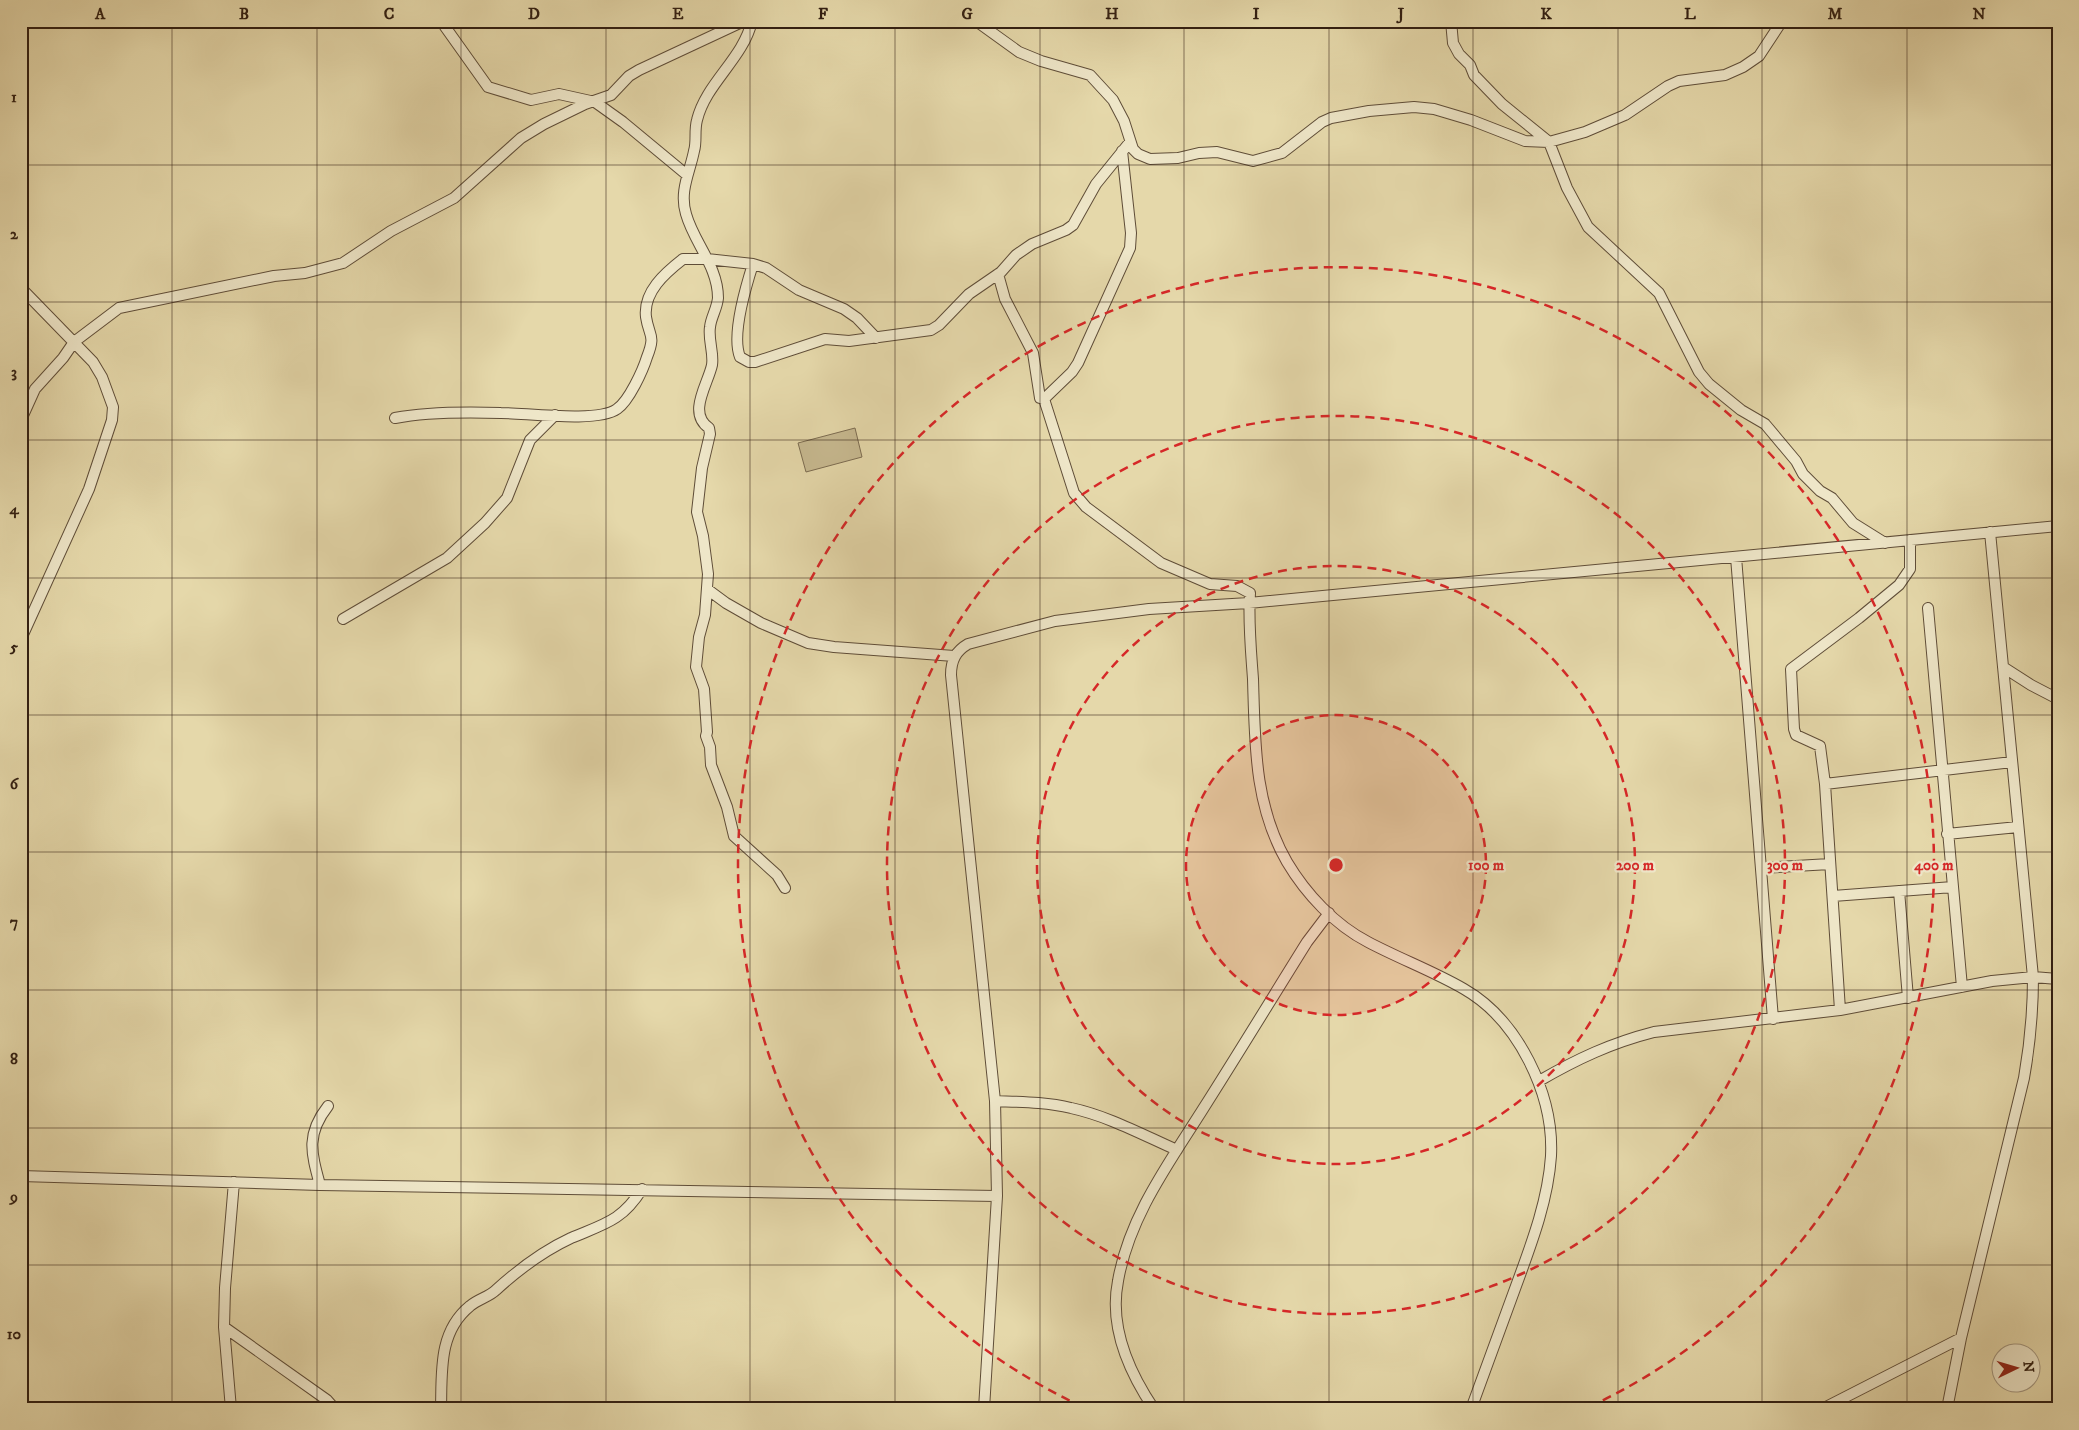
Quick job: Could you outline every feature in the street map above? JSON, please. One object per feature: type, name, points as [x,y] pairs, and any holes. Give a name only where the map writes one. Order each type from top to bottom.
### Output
[{"type":"street","points":[[440,21],[488,87],[531,100],[559,94],[595,102],[623,122],[687,175]]},
{"type":"street","points":[[21,420],[35,389],[63,358],[74,342],[109,314],[128,305],[274,276],[306,273],[343,263],[392,231],[454,198],[521,138],[544,124],[585,104],[611,95],[629,76],[639,70],[744,21]]},
{"type":"street","points":[[752,21],[737,51],[722,76],[707,94],[702,105],[695,132],[694,151],[683,193],[686,216],[714,276],[718,298],[715,315],[710,326],[712,364],[702,390],[699,413],[702,422],[710,430],[702,468],[697,512],[707,562],[707,589],[696,667],[704,689],[706,736],[710,747],[711,765],[727,807],[734,836],[777,875],[785,888]]},
{"type":"street","points":[[976,21],[1019,52],[1041,61],[1090,74],[1113,100],[1124,121],[1130,142],[1138,154],[1150,159],[1178,158],[1199,153],[1216,152],[1253,161],[1282,153],[1322,122],[1331,118],[1369,110],[1414,107],[1434,109],[1525,141],[1549,142],[1585,132],[1624,115],[1668,86],[1679,81],[1725,75],[1743,67],[1759,56],[1782,21]]},
{"type":"street","points":[[1451,21],[1453,43],[1459,54],[1470,65],[1474,75],[1502,104],[1549,142],[1567,188],[1588,227],[1659,293],[1699,372],[1709,384],[1741,410],[1765,424],[1796,462],[1803,474],[1820,491],[1832,498],[1853,523],[1885,543]]},
{"type":"street","points":[[753,264],[744,293],[739,324],[738,353],[743,360],[755,362],[825,339],[850,341],[931,330],[939,325],[969,294],[998,274],[1016,255],[1032,244],[1066,230],[1073,225],[1096,184],[1130,142]]},
{"type":"street","points":[[1044,399],[1072,372],[1078,363],[1130,248],[1131,233],[1122,151]]},
{"type":"street","points":[[395,418],[414,415],[495,413],[598,415],[612,412],[625,401],[645,364],[652,345],[651,332],[646,318],[646,304],[650,293],[683,259],[707,259],[753,264],[773,272],[799,290],[844,309],[857,318],[876,338]]},
{"type":"street","points":[[998,274],[1006,300],[1033,353],[1040,398],[1044,399],[1074,493],[1086,507],[1161,563],[1210,584],[1237,586],[1250,593],[1256,769],[1262,801],[1272,833],[1287,862],[1306,889],[1347,929],[1367,942],[1466,990],[1496,1015],[1521,1046],[1539,1082],[1548,1118],[1550,1146],[1546,1192],[1528,1251],[1471,1409]]},
{"type":"street","points":[[21,288],[93,362],[102,376],[113,407],[112,420],[89,489],[21,639]]},
{"type":"street","points":[[343,619],[448,558],[458,550],[507,498],[530,440],[555,415]]},
{"type":"street","points":[[984,1409],[997,1196],[994,1101],[951,665],[954,656],[960,649],[968,644],[1055,621],[1149,609],[1249,603],[2058,526]]},
{"type":"street","points":[[1946,1409],[1961,1338],[2024,1078],[2030,1044],[2033,977],[1990,532]]},
{"type":"street","points":[[1840,1010],[1825,784],[1820,746],[1796,734],[1794,729],[1791,669],[1899,585],[1910,569],[1910,540]]},
{"type":"street","points":[[1736,557],[1773,1019]]},
{"type":"street","points":[[707,589],[761,624],[808,643],[834,647],[954,656]]},
{"type":"street","points":[[1928,608],[1962,987]]},
{"type":"street","points":[[2003,667],[2058,699]]},
{"type":"street","points":[[1825,784],[2012,762]]},
{"type":"street","points":[[1947,834],[2018,827]]},
{"type":"street","points":[[1761,868],[1830,864]]},
{"type":"street","points":[[1833,896],[1953,887]]},
{"type":"street","points":[[1899,892],[1908,998]]},
{"type":"street","points":[[1154,1409],[1135,1380],[1123,1349],[1117,1316],[1117,1282],[1127,1243],[1141,1212],[1177,1150],[1307,942],[1329,913]]},
{"type":"street","points":[[1539,1082],[1596,1050],[1639,1036],[1684,1027],[1773,1019],[1840,1010],[1992,981],[2033,977],[2058,979]]},
{"type":"street","points":[[994,1101],[1044,1104],[1094,1114],[1177,1150]]},
{"type":"street","points":[[320,1185],[312,1149],[312,1134],[318,1119],[328,1106]]},
{"type":"street","points":[[21,1176],[320,1185],[997,1196]]},
{"type":"street","points":[[231,1409],[224,1327],[225,1288],[234,1182]]},
{"type":"street","points":[[441,1409],[443,1350],[448,1334],[463,1312],[477,1301],[494,1292],[517,1271],[543,1253],[618,1217],[642,1189]]},
{"type":"street","points":[[224,1327],[327,1400],[335,1409]]},
{"type":"street","points":[[1822,1409],[1961,1338]]},
{"type":"shaded area","points":[[855,428],[862,457],[806,472],[798,443]]}]
